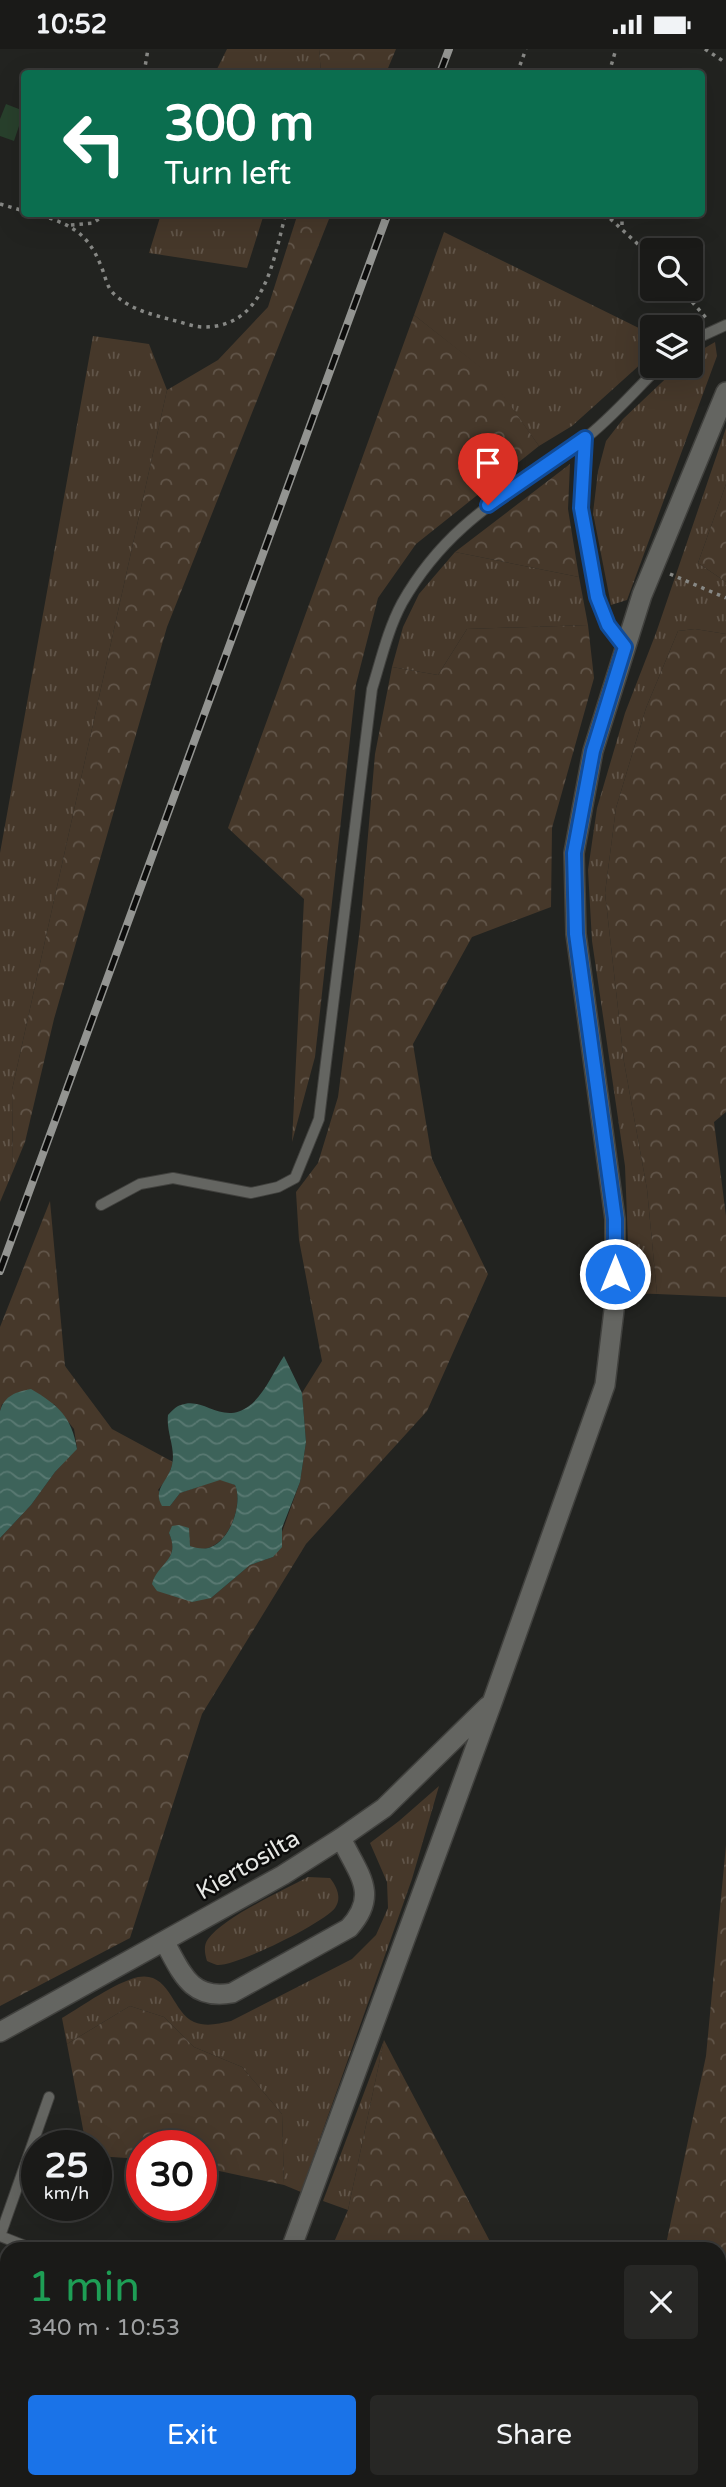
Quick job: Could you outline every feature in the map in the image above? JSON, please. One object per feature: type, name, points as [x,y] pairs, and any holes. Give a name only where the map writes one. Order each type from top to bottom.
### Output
[{"type":"street","points":[[294,2242],[493,1700],[605,1385],[615,1302],[615,1219],[576,934],[574,853],[593,751],[625,647],[653,568],[726,394]]},
{"type":"street","name":"Kiertosilta","points":[[0,2032],[283,1875],[341,1838],[384,1808],[493,1700]]},
{"type":"street","points":[[164,1941],[189,1984],[204,1993],[219,1995],[232,1993],[349,1928],[365,1905],[366,1890],[341,1838]]},
{"type":"lane","points":[[703,335],[721,327]]},
{"type":"lane","points":[[101,1205],[140,1184],[173,1178],[250,1193],[278,1187],[295,1178],[319,1119],[372,689],[402,604],[432,559],[468,520],[585,438],[648,378]]},
{"type":"lane","points":[[585,438],[581,508],[597,597],[608,625],[625,647]]},
{"type":"lane","points":[[0,2236],[48,2097]]},
{"type":"path","points":[[144,70],[148,49]]},
{"type":"path","points":[[518,70],[526,49]]},
{"type":"path","points":[[610,70],[616,49]]},
{"type":"path","points":[[705,49],[726,63]]},
{"type":"path","points":[[0,204],[21,210]]},
{"type":"path","points":[[46,217],[71,225],[93,223],[101,217]]},
{"type":"path","points":[[71,225],[96,252],[111,292],[123,302],[138,311],[202,327],[234,322],[257,302],[271,268],[285,217]]},
{"type":"path","points":[[608,217],[640,246]]},
{"type":"path","points":[[622,217],[622,230]]},
{"type":"path","points":[[694,301],[721,327]]},
{"type":"path","points":[[653,568],[726,598]]},
{"type":"green space","points":[[227,49],[319,49],[321,70],[216,70]]},
{"type":"green space","points":[[319,49],[396,49],[387,70],[321,70]]},
{"type":"green space","points":[[160,217],[263,217],[247,268],[149,253]]},
{"type":"green space","points":[[297,217],[330,217],[167,627],[54,1019],[25,1142],[13,1171],[12,1090],[167,390],[218,360],[268,307]]},
{"type":"green space","points":[[444,232],[640,329],[640,365],[572,426],[539,446],[486,372],[414,315]]},
{"type":"green space","points":[[414,315],[487,372],[539,446],[416,544],[378,598],[356,684],[315,1057],[292,1142],[304,899],[228,828]]},
{"type":"green space","points":[[93,336],[149,344],[167,390],[12,1090],[13,1171],[0,1202],[0,853]]},
{"type":"green space","points":[[715,342],[717,356],[627,600],[611,605],[593,513],[598,471],[606,441],[623,419],[666,378],[703,378],[703,349]]},
{"type":"green space","points":[[726,428],[726,484],[698,563],[726,582],[726,634],[695,629],[678,631],[646,708],[616,808],[605,893],[624,1062],[647,1189],[657,1294],[630,1293],[625,1166],[592,941],[588,870],[597,808],[625,713],[656,633]]},
{"type":"green space","points":[[570,464],[568,509],[579,577],[455,552]]},
{"type":"green space","points":[[726,484],[726,582],[698,563]]},
{"type":"green space","points":[[455,552],[579,577],[588,625],[467,629],[438,675],[392,667],[403,627],[419,594]]},
{"type":"green space","points":[[588,625],[594,678],[552,828],[551,907],[472,937],[413,1044],[432,1159],[488,1274],[427,1411],[306,1544],[202,1714],[130,1938],[0,2006],[0,1538],[31,1505],[77,1448],[74,1429],[54,1404],[2,1404],[0,1411],[0,1327],[50,1201],[65,1366],[112,1429],[173,1462],[168,1477],[158,1490],[170,1506],[180,1493],[220,1479],[235,1485],[235,1515],[231,1526],[218,1543],[199,1549],[187,1545],[169,1533],[173,1547],[168,1560],[211,1598],[250,1565],[273,1557],[300,1482],[306,1442],[302,1393],[322,1361],[299,1240],[296,1192],[318,1163],[338,1097],[360,928],[375,754],[392,667],[438,675],[467,629]]},
{"type":"green space","points":[[695,629],[726,634],[726,1112],[714,1122],[726,1216],[726,1297],[657,1294],[647,1189],[624,1062],[605,893],[616,808],[646,708],[678,631]]},
{"type":"green space","points":[[439,1786],[412,1879],[301,2192],[284,2185],[282,2114],[242,2067],[194,2047],[164,2017],[130,2006],[67,2044],[62,2018],[109,1989],[138,1977],[157,1980],[187,2017],[199,2024],[212,2025],[231,2021],[352,1959],[376,1935],[388,1908],[387,1882],[370,1843]]},
{"type":"green space","points":[[726,1845],[726,2242],[666,2242],[706,2056]]},
{"type":"green space","points":[[308,1877],[330,1878],[335,1885],[338,1900],[328,1915],[298,1933],[241,1959],[217,1965],[207,1961],[205,1944],[216,1931],[254,1905]]},
{"type":"green space","points":[[130,2006],[164,2017],[194,2047],[242,2067],[282,2114],[284,2185],[217,2170],[217,2130],[126,2130],[126,2158],[112,2157],[112,2130],[83,2130],[67,2044]]},
{"type":"green space","points":[[384,2040],[348,2210],[323,2201]]},
{"type":"green space","points":[[384,2040],[490,2242],[334,2242],[348,2210]]},
{"type":"water","points":[[284,1356],[302,1393],[306,1442],[300,1482],[282,1528],[282,1547],[273,1557],[250,1565],[211,1598],[192,1602],[157,1591],[152,1584],[170,1555],[172,1542],[169,1533],[172,1526],[189,1528],[190,1546],[203,1549],[211,1547],[218,1543],[229,1529],[237,1501],[235,1485],[220,1480],[180,1493],[170,1506],[162,1506],[159,1500],[160,1490],[170,1471],[173,1458],[168,1415],[177,1407],[189,1403],[230,1413],[249,1406],[259,1396]]},
{"type":"water","points":[[31,1389],[62,1413],[72,1428],[77,1449],[0,1538],[0,1411],[12,1395]]},
{"type":"building","points":[[6,104],[21,110],[21,120],[14,141],[0,136],[0,119]]},
{"type":"railway","points":[[441,70],[449,49]]},
{"type":"railway","points":[[0,1271],[387,217]]},
{"type":"route","points":[[488,505],[585,438],[581,508],[597,597],[608,625],[625,647],[593,751],[574,853],[576,934],[615,1219],[615,1274]]}]
